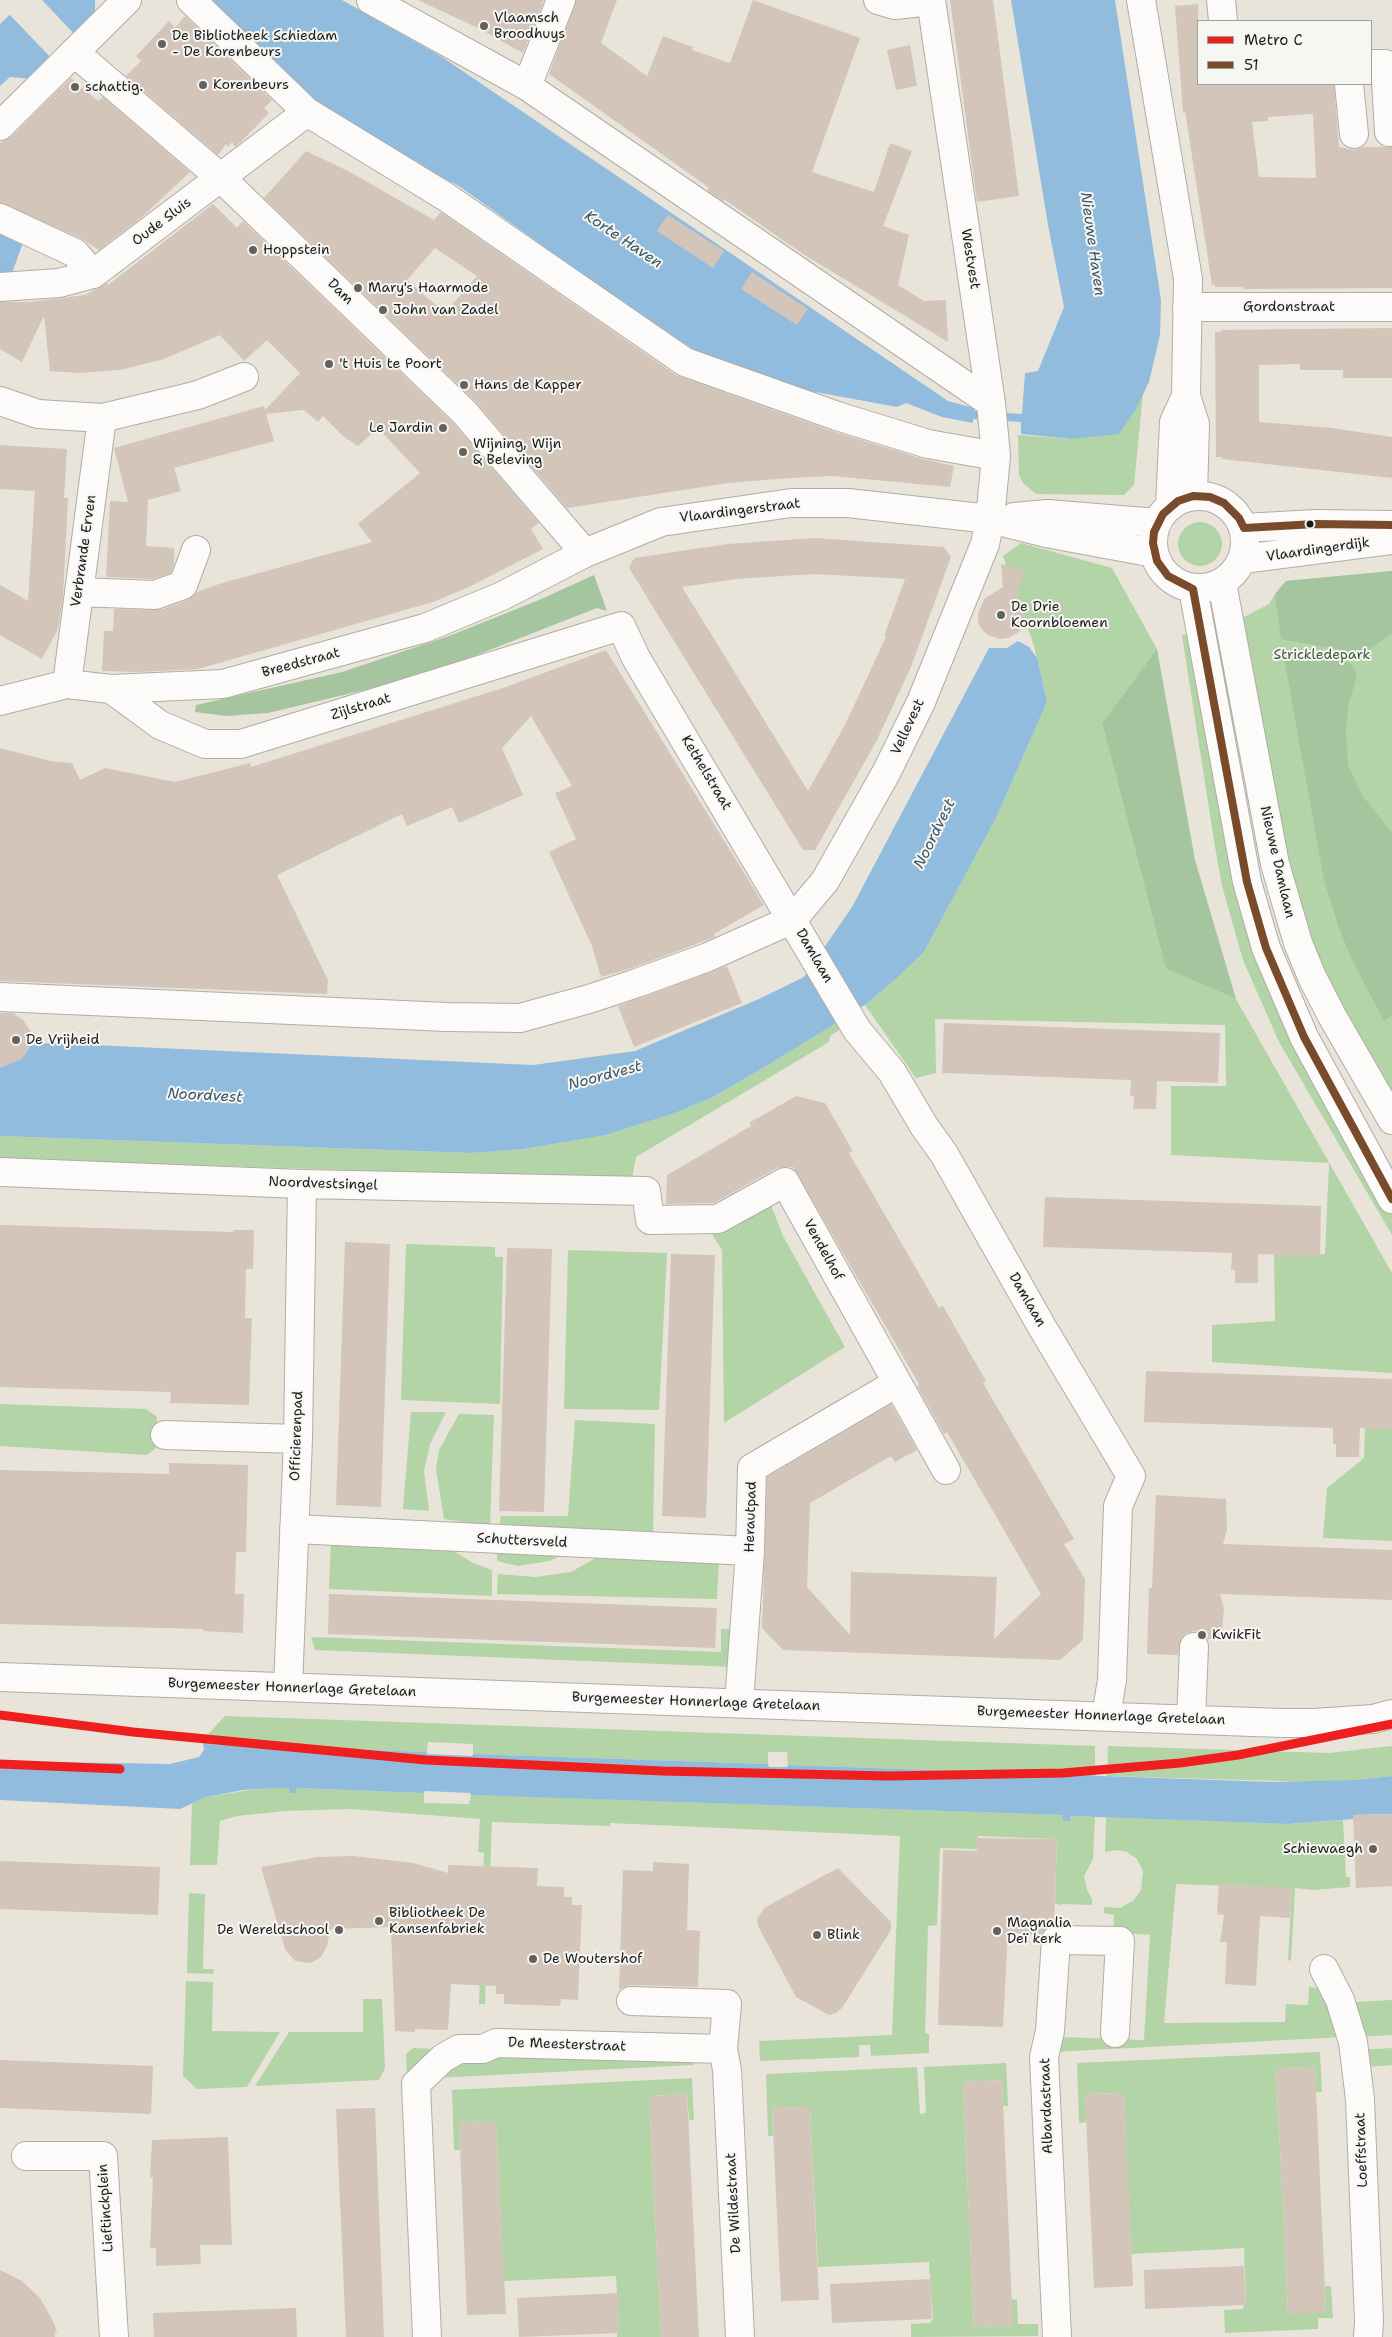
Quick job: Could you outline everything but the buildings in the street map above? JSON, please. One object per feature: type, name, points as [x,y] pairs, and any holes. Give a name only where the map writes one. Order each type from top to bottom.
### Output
[{"type":"street","points":[[0,126],[127,0]]},
{"type":"street","points":[[191,0],[307,112],[446,197],[685,362],[837,416],[891,433],[928,444],[996,456]]},
{"type":"street","points":[[371,0],[527,86],[991,403]]},
{"type":"street","points":[[527,86],[561,0]]},
{"type":"street","points":[[878,0],[895,5],[931,0]]},
{"type":"street","name":"Westvest","points":[[931,0],[991,403],[996,456],[990,519]]},
{"type":"street","points":[[1142,0],[1188,279],[1186,396],[1174,422],[1170,483],[1174,508]]},
{"type":"street","points":[[1221,0],[1223,20]]},
{"type":"street","name":"Dam","points":[[74,52],[221,178],[464,412],[585,553]]},
{"type":"street","points":[[1372,64],[1385,64],[1389,132]]},
{"type":"street","points":[[1349,85],[1354,134]]},
{"type":"street","name":"Oude Sluis","points":[[0,287],[59,284],[94,274],[307,112]]},
{"type":"street","points":[[0,218],[75,253],[94,274]]},
{"type":"street","name":"Gordonstraat","points":[[1187,307],[1392,307]]},
{"type":"street","points":[[0,401],[38,414],[102,418],[198,395],[244,377]]},
{"type":"street","name":"Verbrande Erven","points":[[67,684],[102,418]]},
{"type":"street","points":[[1210,497],[1224,503],[1239,518],[1244,528],[1246,549],[1243,560],[1237,570],[1222,583],[1211,588],[1193,589],[1176,582],[1161,569],[1154,553],[1153,538],[1174,508],[1210,497]]},
{"type":"street","name":"Vlaardingerstraat","points":[[585,553],[661,522],[791,503],[848,503],[990,519],[1046,533],[1154,553]]},
{"type":"street","name":"Vlaardingerstraat","points":[[990,519],[1048,514],[1174,508]]},
{"type":"street","name":"Vellevest","points":[[793,919],[825,881],[886,773],[921,702],[985,544],[990,519]]},
{"type":"street","name":"Vlaardingerdijk","points":[[1244,528],[1316,524],[1392,525]]},
{"type":"street","name":"Vlaardingerdijk","points":[[1243,560],[1392,540]]},
{"type":"street","points":[[79,592],[155,595],[183,585],[196,550]]},
{"type":"street","name":"Breedstraat","points":[[0,701],[67,684],[111,689],[223,684],[425,628],[502,596],[585,553]]},
{"type":"street","name":"Nieuwe Damlaan","points":[[1222,583],[1275,864],[1298,943],[1332,1016],[1392,1120]]},
{"type":"street","points":[[1193,589],[1247,882],[1266,948],[1304,1037],[1392,1199]]},
{"type":"street","name":"Kethelstraat","points":[[621,626],[636,658],[793,919]]},
{"type":"street","name":"Zijlstraat","points":[[111,689],[160,724],[205,744],[241,744],[621,626]]},
{"type":"street","points":[[0,997],[447,1017],[520,1018],[589,999],[646,980],[708,957],[793,919]]},
{"type":"street","name":"Damlaan","points":[[793,919],[810,952],[857,1030],[892,1072],[924,1126],[944,1154],[1042,1327],[1130,1476],[1118,1506],[1112,1680],[1106,1716]]},
{"type":"street","name":"Noordvestsingel","points":[[0,1172],[302,1184],[646,1192]]},
{"type":"street","name":"Vendelhof","points":[[646,1192],[650,1220],[718,1219],[785,1182],[946,1470]]},
{"type":"street","name":"Officierenpad","points":[[288,1687],[298,1440],[302,1184]]},
{"type":"street","name":"Herautpad","points":[[740,1703],[750,1551],[752,1468],[897,1383]]},
{"type":"street","points":[[165,1435],[298,1440]]},
{"type":"street","name":"Schuttersveld","points":[[294,1529],[750,1551]]},
{"type":"street","points":[[1191,1720],[1194,1647]]},
{"type":"street","name":"Burgemeester Honnerlage Gretelaan","points":[[0,1677],[1191,1720],[1314,1723],[1373,1719],[1392,1714]]},
{"type":"street","name":"Albardastraat","points":[[1057,2337],[1044,2057],[1050,2031],[1056,1940],[1120,1941],[1115,2033]]},
{"type":"street","name":"Loeffstraat","points":[[1324,1969],[1340,2000],[1354,2042],[1360,2108],[1369,2321],[1368,2337]]},
{"type":"street","name":"De Wildestraat","points":[[631,2001],[727,2004],[726,2059],[740,2337]]},
{"type":"street","name":"De Meesterstraat","points":[[427,2337],[416,2084],[443,2058],[459,2049],[483,2049],[496,2043],[726,2059]]},
{"type":"street","name":"Lieftinckplein","points":[[26,2156],[103,2156],[114,2337]]},
{"type":"green space","points":[[1143,393],[1134,485],[1124,495],[1036,494],[1023,483],[1019,475],[1018,435],[1071,439],[1136,409]]},
{"type":"green space","points":[[1204,522],[1216,528],[1221,536],[1221,552],[1216,560],[1208,565],[1196,566],[1184,560],[1179,552],[1178,540],[1184,528],[1192,523]]},
{"type":"green space","points":[[1021,543],[1112,568],[1157,649],[1102,723],[1166,969],[1236,999],[1392,1273],[1392,1373],[1212,1362],[1212,1325],[1275,1321],[1274,1254],[1325,1254],[1329,1163],[1171,1155],[1171,1086],[1226,1086],[1225,1025],[935,1019],[936,1073],[916,1078],[865,1005],[924,952],[996,818],[1047,702],[1034,646],[1003,556]]},
{"type":"green space","name":"Strickledepark","points":[[1392,571],[1392,1105],[1300,925],[1242,618],[1269,604],[1286,581]]},
{"type":"green space","points":[[1392,571],[1392,633],[1367,651],[1358,653],[1281,639],[1275,594],[1286,581]]},
{"type":"green space","points":[[594,575],[607,611],[597,608],[423,676],[268,713],[226,716],[195,712],[196,705],[342,672],[449,636],[539,600]]},
{"type":"green space","points":[[1193,634],[1229,857],[1392,1208],[1392,1235],[1279,1042],[1243,960],[1222,886],[1182,635]]},
{"type":"green space","points":[[1157,649],[1195,860],[1236,999],[1166,969],[1102,723]]},
{"type":"green space","points":[[1296,651],[1345,661],[1351,664],[1357,675],[1348,707],[1346,732],[1348,765],[1362,795],[1392,833],[1392,1016],[1384,1021],[1351,958],[1339,928],[1324,880],[1283,652]]},
{"type":"green space","points":[[838,1021],[839,1030],[830,1036],[829,1042],[636,1157],[632,1179],[0,1159],[0,1136],[470,1153],[524,1149],[606,1135],[675,1113],[713,1097]]},
{"type":"green space","points":[[769,1200],[783,1236],[845,1347],[724,1423],[722,1250],[712,1234]]},
{"type":"green space","points":[[406,1244],[495,1247],[495,1257],[503,1257],[500,1404],[401,1400]]},
{"type":"green space","points":[[568,1250],[667,1253],[659,1410],[564,1409]]},
{"type":"green space","points":[[0,1404],[146,1409],[157,1417],[156,1448],[147,1455],[0,1446]]},
{"type":"green space","points":[[411,1412],[446,1412],[430,1444],[424,1471],[429,1511],[403,1509]]},
{"type":"green space","points":[[459,1414],[494,1415],[490,1526],[444,1519],[436,1469],[439,1450]]},
{"type":"green space","points":[[575,1420],[655,1424],[653,1535],[499,1527],[501,1516],[568,1516]]},
{"type":"green space","points":[[1365,1426],[1392,1428],[1392,1541],[1323,1538],[1327,1488],[1364,1458]]},
{"type":"green space","points":[[331,1541],[449,1548],[473,1563],[492,1570],[492,1596],[329,1589]]},
{"type":"green space","points":[[497,1547],[571,1551],[549,1561],[518,1566],[497,1561]]},
{"type":"green space","points":[[601,1555],[719,1559],[717,1599],[497,1594],[498,1574],[535,1577],[571,1572]]},
{"type":"green space","points":[[721,1629],[735,1629],[734,1667],[315,1650],[311,1637],[721,1652]]},
{"type":"green space","points":[[225,1716],[1095,1746],[1095,1776],[788,1765],[787,1752],[768,1752],[768,1764],[473,1754],[473,1744],[428,1742],[427,1752],[203,1744],[202,1741]]},
{"type":"green space","points":[[1108,1746],[1329,1753],[1392,1746],[1392,1776],[1316,1782],[1107,1776]]},
{"type":"green space","points":[[263,1788],[290,1788],[296,1793],[296,1788],[424,1793],[424,1803],[469,1804],[471,1795],[1063,1815],[1063,1820],[1069,1821],[1070,1816],[1095,1817],[1093,1859],[1084,1876],[1087,1890],[1092,1899],[1092,1905],[1061,1904],[1061,1906],[1055,1903],[1057,1839],[978,1836],[977,1849],[940,1848],[937,1925],[928,1926],[925,2033],[929,2034],[929,2053],[871,2056],[870,2045],[859,2045],[859,2057],[760,2061],[759,2041],[892,2035],[900,1836],[610,1823],[610,1826],[492,1822],[485,2004],[479,2004],[484,1853],[478,1852],[480,1819],[350,1809],[284,1811],[237,1816],[220,1821],[217,1865],[190,1865],[192,1803],[206,1797]]},
{"type":"green space","points":[[1106,1817],[1288,1824],[1343,1820],[1346,1877],[1350,1877],[1350,1887],[1314,1890],[1295,1888],[1291,1961],[1288,1960],[1292,1888],[1176,1884],[1164,2023],[1285,2022],[1286,2004],[1308,2005],[1309,1987],[1323,1990],[1344,2037],[1053,2052],[1062,2037],[1144,2040],[1150,1935],[1113,1932],[1114,1915],[1104,1913],[1104,1907],[1120,1908],[1133,1901],[1141,1890],[1143,1871],[1137,1859],[1127,1852],[1118,1850],[1105,1852]]},
{"type":"green space","points":[[189,1893],[205,1894],[203,1969],[214,1969],[213,1974],[187,1973]]},
{"type":"green space","points":[[186,1981],[213,1982],[212,2031],[280,2032],[247,2087],[197,2089],[183,2076]]},
{"type":"green space","points":[[1353,1997],[1356,2002],[1392,2000],[1392,2035],[1358,2037]]},
{"type":"green space","points":[[363,1999],[382,1999],[385,2068],[379,2080],[255,2086],[289,2032],[363,2032]]},
{"type":"green space","points":[[413,2048],[439,2049],[407,2079],[406,2054]]},
{"type":"green space","points":[[1392,2048],[1392,2065],[1366,2067],[1359,2050]]},
{"type":"green space","points":[[1320,2052],[1322,2092],[1316,2092],[1315,2067],[1276,2068],[1288,2313],[1326,2312],[1325,2286],[1331,2286],[1333,2318],[1318,2318],[1318,2329],[1225,2333],[1224,2310],[1243,2309],[1244,2305],[1246,2305],[1244,2248],[1131,2254],[1124,2093],[1086,2094],[1087,2122],[1079,2123],[1077,2063]]},
{"type":"green space","points":[[473,2056],[693,2060],[694,2065],[435,2078]]},
{"type":"green space","points":[[1006,2063],[1008,2106],[1003,2106],[1002,2080],[963,2082],[974,2327],[1012,2326],[1011,2299],[1017,2300],[1018,2324],[1038,2324],[1038,2336],[911,2337],[911,2324],[930,2323],[933,2318],[929,2262],[818,2267],[810,2107],[772,2108],[773,2136],[768,2136],[766,2074],[917,2067],[920,2114],[926,2113],[924,2067]]},
{"type":"green space","points":[[692,2078],[694,2120],[689,2120],[687,2094],[649,2096],[661,2337],[617,2337],[619,2332],[616,2276],[504,2281],[496,2121],[459,2122],[460,2150],[454,2150],[452,2090]]},
{"type":"water","points":[[25,0],[95,0],[95,19],[33,79],[10,77],[0,86],[0,24]]},
{"type":"water","points":[[201,0],[342,0],[442,57],[948,401],[974,408],[974,411],[1022,414],[1025,373],[1038,371],[1064,307],[1048,225],[1011,0],[1115,0],[1161,300],[1160,335],[1149,382],[1136,409],[1119,434],[1071,439],[1021,434],[1021,422],[973,419],[973,423],[942,417],[906,403],[897,407],[810,391],[699,353],[627,306],[459,186],[328,121]]},
{"type":"water","points":[[0,227],[24,240],[12,273],[0,273]]},
{"type":"water","name":"Noordvest","points":[[1018,641],[1029,647],[1037,658],[1047,702],[996,818],[924,952],[865,1005],[713,1097],[675,1113],[606,1135],[524,1149],[471,1153],[0,1136],[0,1047],[6,1049],[49,1043],[533,1065],[635,1051],[759,999],[804,977],[852,907],[989,648],[1007,648]]},
{"type":"water","points":[[203,1744],[427,1752],[427,1754],[472,1756],[473,1754],[768,1764],[769,1767],[787,1767],[788,1765],[1274,1782],[1354,1780],[1392,1776],[1392,1814],[1354,1815],[1353,1819],[1288,1824],[1070,1816],[1070,1821],[1063,1821],[1063,1815],[471,1795],[470,1793],[425,1791],[424,1793],[296,1788],[296,1793],[290,1793],[289,1788],[243,1790],[206,1797],[180,1809],[0,1800],[0,1761],[170,1764],[199,1757],[204,1750]]},
{"type":"pier","points":[[22,0],[42,0],[78,38],[54,61],[8,13]]},
{"type":"metro line","name":"C","points":[[0,1715],[133,1732],[426,1760],[662,1771],[888,1776],[1063,1773],[1180,1763],[1238,1755],[1392,1724]]},
{"type":"metro line","name":"C","points":[[0,1764],[120,1769]]},
{"type":"transit line","name":"51","points":[[1392,525],[1316,524],[1244,528],[1239,518],[1224,503],[1210,497],[1193,496],[1178,501],[1163,514],[1154,532],[1153,543],[1157,561],[1168,576],[1193,589],[1247,882],[1266,948],[1304,1037],[1392,1199]]},
{"type":"place","name":"Vlaamsch Broodhuys","points":[[484,26]]},
{"type":"place","name":"De Bibliotheek Schiedam - De Korenbeurs","points":[[162,44]]},
{"type":"place","name":"Korenbeurs","points":[[203,85]]},
{"type":"place","name":"schattig.","points":[[75,87]]},
{"type":"place","name":"Hoppstein","points":[[253,250]]},
{"type":"place","name":"Mary's Haarmode","points":[[358,288]]},
{"type":"place","name":"John van Zadel","points":[[383,310]]},
{"type":"place","name":"'t Huis te Poort","points":[[329,364]]},
{"type":"place","name":"Hans de Kapper","points":[[464,385]]},
{"type":"place","name":"Le Jardin","points":[[443,428]]},
{"type":"place","name":"Wijning, Wijn & Beleving","points":[[463,452]]},
{"type":"place","name":"De Drie Koornbloemen","points":[[1001,615]]},
{"type":"place","name":"De Vrijheid","points":[[16,1040]]},
{"type":"place","name":"KwikFit","points":[[1202,1635]]},
{"type":"place","name":"Schiewaegh","points":[[1373,1849]]},
{"type":"place","name":"Bibliotheek De Kansenfabriek","points":[[379,1921]]},
{"type":"place","name":"De Wereldschool","points":[[339,1930]]},
{"type":"place","name":"Magnalia Deï kerk","points":[[997,1931]]},
{"type":"place","name":"Blink","points":[[817,1935]]},
{"type":"place","name":"De Woutershof","points":[[533,1959]]},
{"type":"water label","name":"Korte Haven","points":[[623,240]]},
{"type":"water label","name":"Nieuwe Haven","points":[[1092,244]]}]
